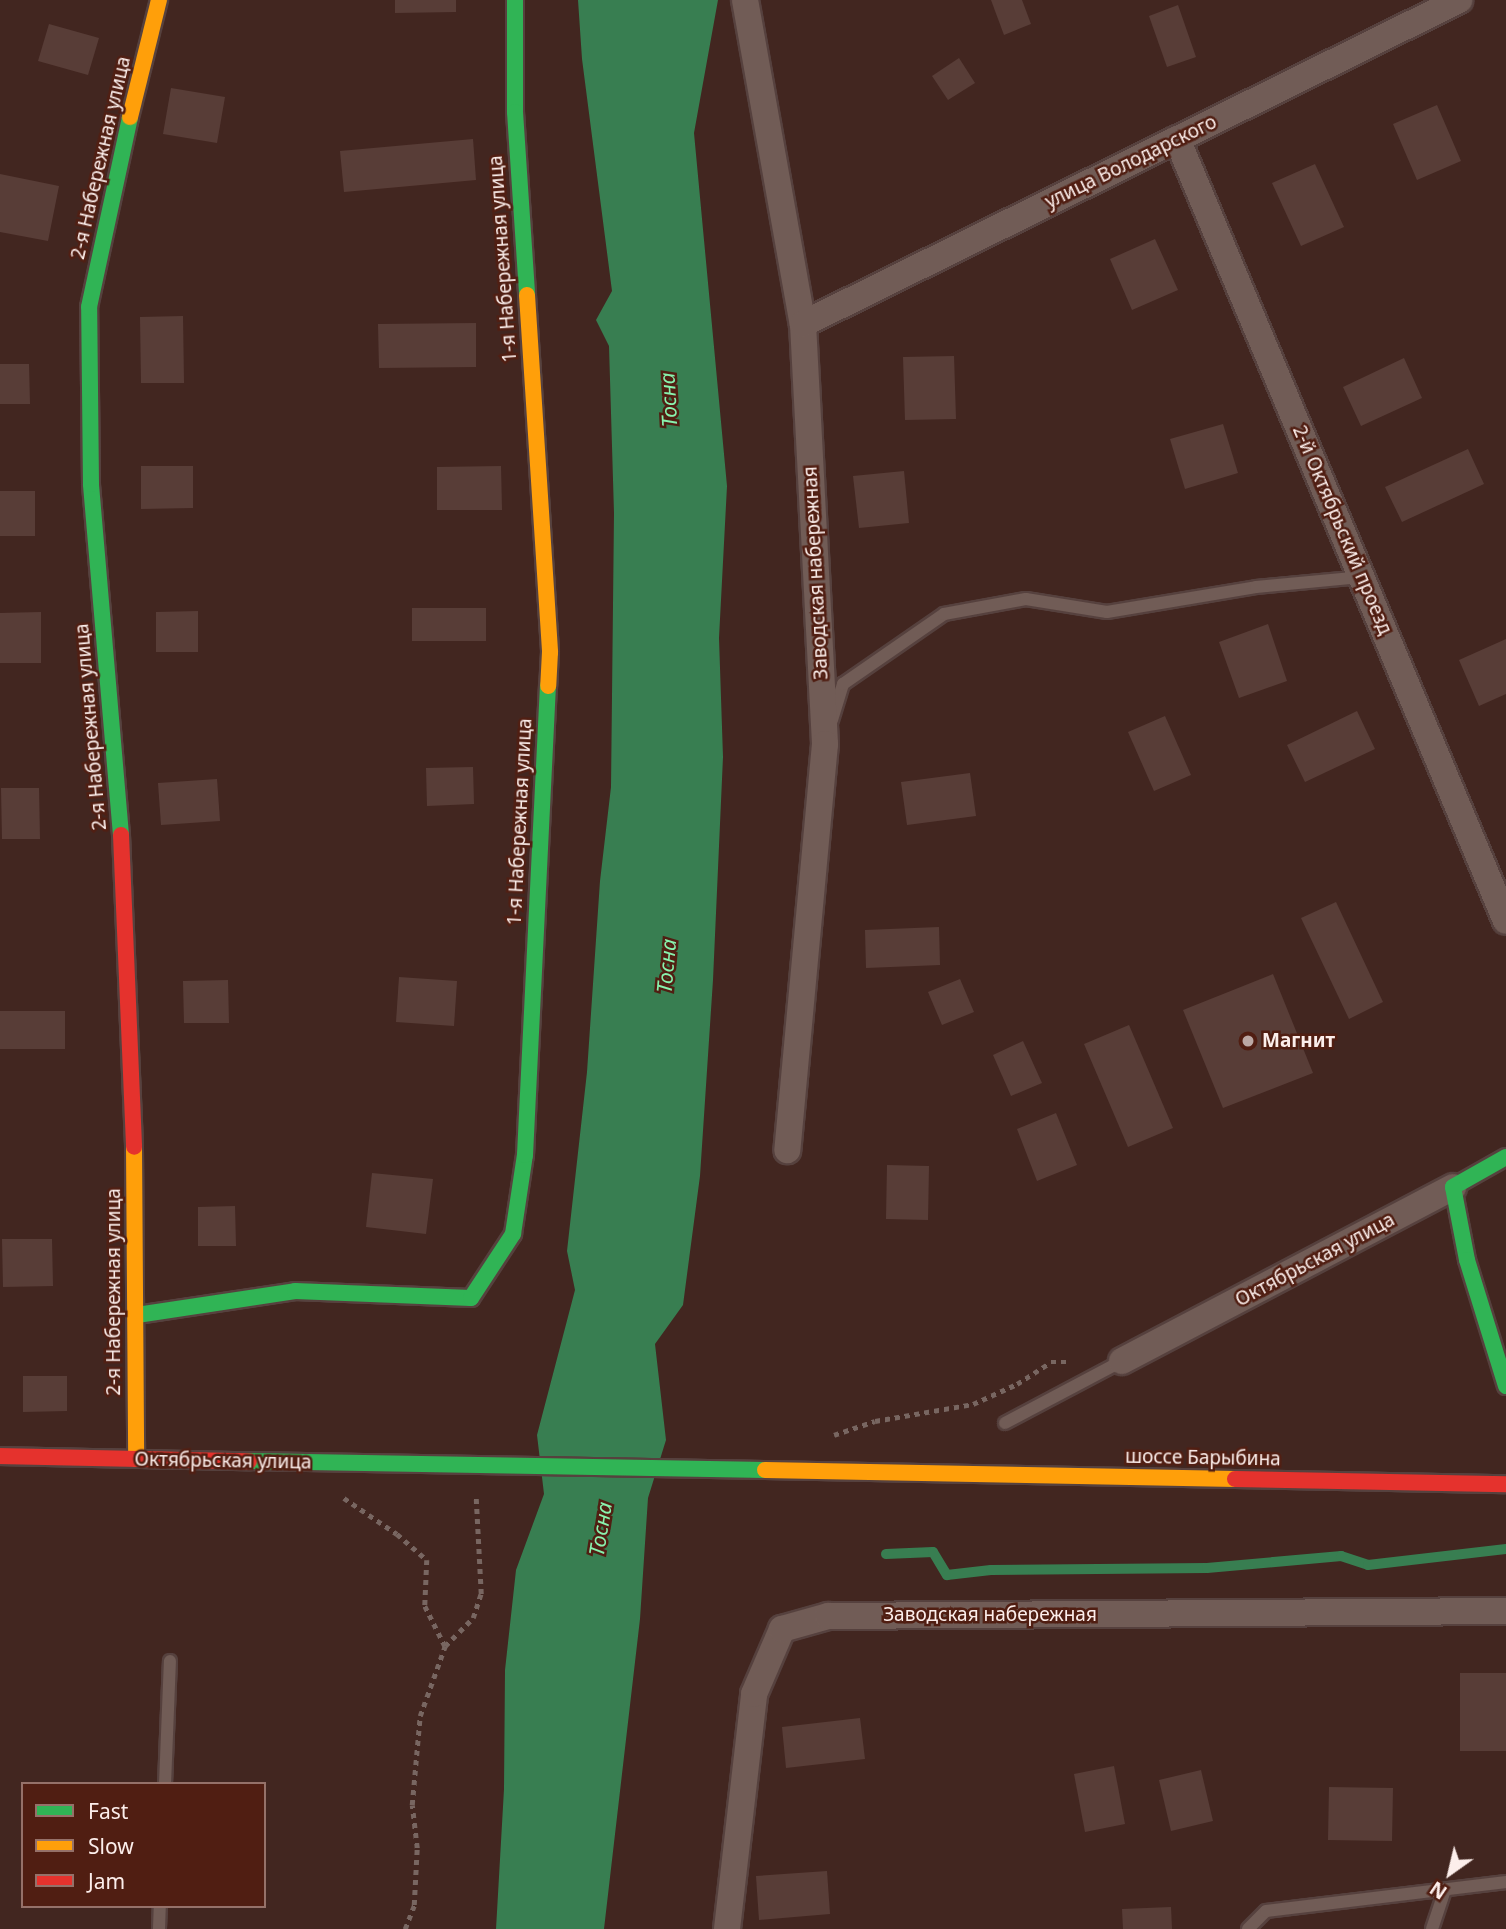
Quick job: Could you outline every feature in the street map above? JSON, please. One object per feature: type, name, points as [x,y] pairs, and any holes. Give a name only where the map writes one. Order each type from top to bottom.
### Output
[{"type":"street","name":"2-я Набережная улица","points":[[136,1459],[137,1315],[131,1046],[121,832],[91,484],[89,307],[118,165],[159,0]]},
{"type":"street","name":"1-я Набережная улица","points":[[137,1315],[295,1291],[471,1298],[513,1234],[525,1156],[550,652],[515,112],[515,0]]},
{"type":"street","name":"Заводская набережная","points":[[745,0],[803,324],[825,744],[787,1150]]},
{"type":"street","name":"улица Володарского","points":[[803,324],[1459,0]]},
{"type":"street","name":"2-й Октябрьский проезд","points":[[1177,139],[1506,921]]},
{"type":"street","name":"Октябрьская улица","points":[[1122,1361],[1506,1157]]},
{"type":"street","points":[[1453,1187],[1467,1260],[1506,1386]]},
{"type":"street","name":"Октябрьская улица","points":[[0,1457],[900,1473]]},
{"type":"street","name":"шоссе Барыбина","points":[[900,1473],[1506,1484]]},
{"type":"street","name":"Заводская набережная","points":[[727,1929],[754,1694],[782,1629],[828,1616],[1506,1611]]},
{"type":"lane","points":[[825,744],[842,684],[944,614],[1026,599],[1107,612],[1256,587],[1361,577]]},
{"type":"lane","points":[[1005,1423],[1122,1361]]},
{"type":"lane","points":[[165,1782],[170,1661]]},
{"type":"lane","points":[[1248,1929],[1265,1911],[1506,1882]]},
{"type":"lane","points":[[1432,1929],[1445,1890]]},
{"type":"lane","points":[[159,1929],[160,1908]]},
{"type":"path","points":[[828,1437],[875,1422],[973,1404],[1017,1384],[1051,1362],[1075,1362]]},
{"type":"path","points":[[405,1929],[414,1905],[417,1848],[412,1805],[419,1716],[445,1646],[472,1618],[481,1594],[475,1486]]},
{"type":"path","points":[[342,1496],[397,1534],[427,1560],[425,1606],[445,1646]]},
{"type":"water","name":"Тосна","points":[[578,0],[718,0],[694,133],[727,486],[719,638],[723,757],[713,980],[700,1176],[683,1305],[655,1344],[666,1440],[648,1498],[640,1619],[604,1929],[496,1929],[504,1789],[505,1670],[516,1570],[544,1494],[537,1435],[575,1290],[567,1251],[587,1072],[600,881],[611,787],[614,513],[609,346],[596,320],[612,291],[582,59]]},
{"type":"building","points":[[395,0],[456,0],[456,12],[395,13]]},
{"type":"building","points":[[991,0],[1022,0],[1031,24],[1004,35]]},
{"type":"building","points":[[1178,5],[1196,57],[1167,67],[1149,16]]},
{"type":"building","points":[[49,24],[99,38],[88,75],[38,61]]},
{"type":"building","points":[[959,58],[975,83],[948,100],[932,76]]},
{"type":"building","points":[[171,88],[225,97],[217,143],[163,134]]},
{"type":"building","points":[[1437,105],[1461,161],[1417,180],[1393,124]]},
{"type":"building","points":[[473,139],[476,180],[344,192],[340,151]]},
{"type":"building","points":[[1315,164],[1344,227],[1301,246],[1272,183]]},
{"type":"building","points":[[0,174],[59,186],[48,241],[0,232]]},
{"type":"building","points":[[1155,239],[1178,290],[1132,310],[1110,259]]},
{"type":"building","points":[[183,316],[184,383],[141,383],[140,317]]},
{"type":"building","points":[[476,323],[476,367],[379,368],[378,324]]},
{"type":"building","points":[[954,356],[956,419],[905,420],[903,357]]},
{"type":"building","points":[[1404,358],[1422,398],[1361,426],[1343,387]]},
{"type":"building","points":[[0,364],[29,364],[30,404],[0,404]]},
{"type":"building","points":[[1223,424],[1238,473],[1185,489],[1170,439]]},
{"type":"building","points":[[1468,449],[1484,484],[1402,522],[1385,487]]},
{"type":"building","points":[[141,466],[193,466],[193,508],[141,509]]},
{"type":"building","points":[[501,466],[502,510],[437,510],[437,467]]},
{"type":"building","points":[[904,471],[909,523],[859,528],[853,476]]},
{"type":"building","points":[[0,491],[35,491],[35,536],[0,536]]},
{"type":"building","points":[[412,608],[486,608],[486,641],[412,641]]},
{"type":"building","points":[[198,611],[198,652],[156,652],[156,612]]},
{"type":"building","points":[[41,612],[41,663],[0,663],[0,613]]},
{"type":"building","points":[[1268,624],[1287,681],[1239,698],[1219,642]]},
{"type":"building","points":[[1506,639],[1506,694],[1479,706],[1459,660]]},
{"type":"building","points":[[1357,711],[1375,749],[1305,782],[1287,745]]},
{"type":"building","points":[[1165,716],[1191,775],[1154,791],[1128,732]]},
{"type":"building","points":[[473,767],[474,804],[427,806],[426,768]]},
{"type":"building","points":[[970,773],[976,816],[907,825],[901,782]]},
{"type":"building","points":[[217,779],[220,821],[161,825],[158,783]]},
{"type":"building","points":[[1,788],[39,788],[40,839],[2,839]]},
{"type":"building","points":[[1336,902],[1383,1002],[1349,1019],[1301,918]]},
{"type":"building","points":[[939,927],[940,965],[866,968],[865,930]]},
{"type":"building","name":"Магнит","points":[[1273,974],[1313,1073],[1223,1108],[1183,1010]]},
{"type":"building","points":[[399,977],[457,981],[454,1026],[396,1022]]},
{"type":"building","points":[[960,979],[974,1012],[942,1025],[928,992]]},
{"type":"building","points":[[228,980],[229,1023],[184,1023],[183,981]]},
{"type":"building","points":[[0,1011],[65,1011],[65,1049],[0,1049]]},
{"type":"building","points":[[1129,1025],[1173,1128],[1128,1147],[1084,1044]]},
{"type":"building","points":[[1023,1041],[1042,1083],[1011,1096],[993,1055]]},
{"type":"building","points":[[1056,1113],[1077,1165],[1037,1181],[1017,1129]]},
{"type":"building","points":[[887,1165],[929,1166],[928,1220],[886,1219]]},
{"type":"building","points":[[372,1173],[433,1179],[426,1234],[366,1227]]},
{"type":"building","points":[[235,1206],[236,1246],[198,1246],[198,1207]]},
{"type":"building","points":[[2,1239],[52,1239],[53,1286],[3,1287]]},
{"type":"building","points":[[23,1376],[67,1376],[67,1411],[23,1412]]},
{"type":"building","points":[[1460,1673],[1506,1673],[1506,1751],[1460,1751]]},
{"type":"building","points":[[860,1718],[865,1759],[786,1768],[782,1727]]},
{"type":"building","points":[[1114,1766],[1125,1824],[1085,1832],[1074,1774]]},
{"type":"building","points":[[1201,1770],[1213,1821],[1171,1831],[1159,1780]]},
{"type":"building","points":[[1329,1787],[1393,1788],[1392,1841],[1328,1840]]},
{"type":"building","points":[[827,1871],[830,1914],[759,1920],[756,1876]]},
{"type":"building","points":[[1171,1907],[1172,1929],[1123,1929],[1122,1909]]},
{"type":"waterway","points":[[886,1554],[933,1552],[947,1575],[991,1570],[1207,1568],[1341,1556],[1368,1565],[1506,1549]]},
{"type":"traffic: fast","points":[[515,0],[515,112],[527,295]]},
{"type":"traffic: fast","points":[[121,835],[91,484],[89,307],[130,117]]},
{"type":"traffic: fast","points":[[137,1315],[295,1291],[471,1298],[513,1234],[525,1155],[548,686]]},
{"type":"traffic: fast","points":[[1506,1157],[1453,1187],[1467,1260],[1506,1386]]},
{"type":"traffic: fast","points":[[249,1461],[765,1470]]},
{"type":"traffic: slow","points":[[130,117],[159,0]]},
{"type":"traffic: slow","points":[[527,295],[550,652],[548,686]]},
{"type":"traffic: slow","points":[[134,1147],[136,1459]]},
{"type":"traffic: slow","points":[[765,1470],[1235,1479]]},
{"type":"traffic: jam","points":[[121,835],[134,1147]]},
{"type":"traffic: jam","points":[[0,1456],[249,1461]]},
{"type":"traffic: jam","points":[[1235,1479],[1506,1484]]},
{"type":"place","name":"Магнит","points":[[1248,1041]]}]
